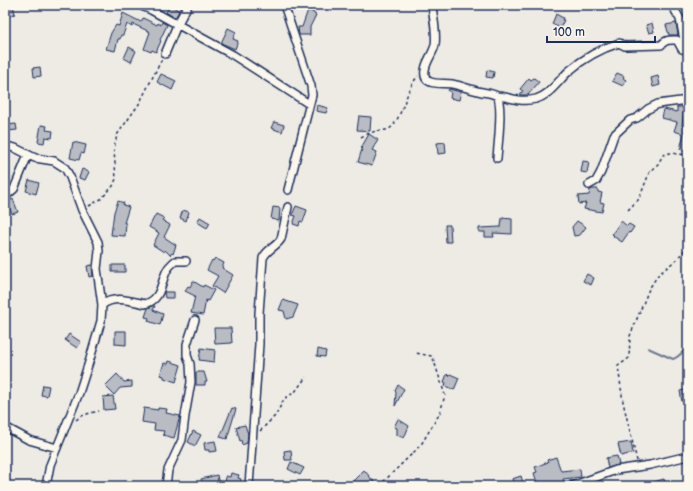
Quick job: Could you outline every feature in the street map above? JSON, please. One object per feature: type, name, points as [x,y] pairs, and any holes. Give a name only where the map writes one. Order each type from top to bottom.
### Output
[{"type":"street","points":[[139,5],[233,55],[309,104]]},
{"type":"street","points":[[165,54],[177,25],[188,5]]},
{"type":"street","points":[[284,5],[311,86],[312,95],[288,190]]},
{"type":"street","points":[[432,5],[435,45],[424,72],[428,80],[438,84],[451,83],[515,100],[537,98],[547,93],[568,72],[584,59],[619,43],[626,46],[661,45],[664,41],[677,40],[682,49],[687,51]]},
{"type":"street","points":[[672,5],[680,19],[687,51]]},
{"type":"street","points":[[497,96],[499,99],[500,113],[497,158]]},
{"type":"street","points":[[589,185],[596,181],[601,172],[614,135],[630,120],[637,118],[648,109],[658,104],[688,100]]},
{"type":"street","points":[[5,146],[15,148],[35,158],[54,161],[64,168],[70,177],[82,210],[98,242],[99,251],[97,269],[102,305],[101,321],[79,392],[48,471],[46,486]]},
{"type":"street","points":[[5,197],[14,189],[28,155]]},
{"type":"street","points":[[249,486],[263,258],[265,253],[281,239],[288,207]]},
{"type":"street","points":[[102,305],[109,301],[121,299],[145,304],[149,303],[159,294],[170,265],[176,261],[186,261]]},
{"type":"street","points":[[166,486],[168,470],[182,440],[191,382],[190,364],[187,354],[188,344],[195,320]]},
{"type":"street","points":[[5,427],[29,440],[57,448]]},
{"type":"street","points":[[572,486],[616,470],[688,456]]},
{"type":"path","points":[[82,210],[101,199],[116,179],[114,149],[117,135],[139,104],[165,54]]},
{"type":"path","points":[[361,137],[374,131],[388,129],[391,126],[398,118],[412,84],[418,76],[424,72]]},
{"type":"path","points":[[628,210],[639,199],[650,171],[658,164],[663,155],[670,153],[688,155]]},
{"type":"path","points":[[638,466],[623,402],[618,366],[629,358],[630,336],[649,289],[658,275],[677,259],[688,246]]},
{"type":"path","points":[[379,486],[422,443],[443,404],[445,395],[432,356],[415,352]]},
{"type":"path","points":[[252,447],[261,430],[276,415],[284,399],[295,392],[306,377]]},
{"type":"path","points":[[72,425],[81,416],[99,411]]},
{"type":"building","points":[[8,5],[13,5],[15,14],[7,16],[6,9],[8,8]]},
{"type":"building","points":[[171,5],[179,11],[175,18],[166,12]]},
{"type":"building","points":[[308,10],[316,15],[310,27],[310,35],[299,35],[298,27],[302,27]]},
{"type":"building","points":[[123,13],[141,22],[143,18],[157,25],[158,23],[161,25],[162,22],[167,25],[156,52],[152,50],[151,52],[144,49],[150,32],[133,24],[132,27],[127,24],[123,35],[121,35],[120,39],[118,39],[115,51],[106,49],[111,33],[116,25],[119,26]]},
{"type":"building","points":[[556,14],[564,20],[560,28],[552,24]]},
{"type":"building","points":[[652,23],[654,32],[649,33],[646,25]]},
{"type":"building","points":[[676,23],[678,35],[669,35],[666,25]]},
{"type":"building","points":[[228,28],[236,32],[233,39],[238,41],[235,49],[221,43]]},
{"type":"building","points":[[129,47],[136,51],[131,62],[124,58]]},
{"type":"building","points":[[40,67],[41,76],[34,77],[33,68]]},
{"type":"building","points":[[487,70],[494,72],[493,78],[486,77]]},
{"type":"building","points":[[617,73],[624,76],[623,78],[626,80],[623,86],[612,81]]},
{"type":"building","points":[[161,74],[176,81],[172,90],[157,82]]},
{"type":"building","points":[[658,76],[660,85],[653,87],[651,78]]},
{"type":"building","points":[[529,78],[531,80],[534,78],[539,82],[528,95],[522,95],[520,94],[523,91],[520,89]]},
{"type":"building","points":[[449,89],[461,92],[459,100],[450,98],[451,92],[448,91]]},
{"type":"building","points":[[317,105],[328,108],[326,113],[316,111]]},
{"type":"building","points":[[677,107],[684,107],[682,126],[686,127],[686,125],[688,125],[688,150],[686,149],[685,151],[680,149],[684,134],[674,131],[677,122],[662,118],[664,109],[677,112]]},
{"type":"building","points":[[359,116],[371,117],[370,131],[357,130]]},
{"type":"building","points":[[274,122],[284,125],[282,132],[271,128]]},
{"type":"building","points":[[16,124],[17,130],[8,131],[7,125]]},
{"type":"building","points":[[41,125],[47,126],[46,130],[53,131],[52,138],[45,137],[44,143],[38,142]]},
{"type":"building","points":[[369,134],[378,140],[372,150],[377,152],[372,166],[358,162],[361,148]]},
{"type":"building","points":[[73,142],[86,145],[84,154],[81,153],[79,160],[70,158]]},
{"type":"building","points":[[445,142],[446,153],[438,154],[437,143]]},
{"type":"building","points":[[583,161],[589,162],[587,173],[581,172]]},
{"type":"building","points":[[82,169],[89,172],[85,180],[79,178]]},
{"type":"building","points":[[29,180],[39,183],[36,194],[26,191]]},
{"type":"building","points":[[598,189],[598,192],[602,193],[600,202],[604,203],[602,212],[584,209],[586,203],[579,204],[578,196],[589,195],[590,190]]},
{"type":"building","points":[[13,199],[18,212],[12,214],[7,202]]},
{"type":"building","points":[[118,201],[129,207],[124,223],[126,223],[125,236],[111,235],[114,212]]},
{"type":"building","points":[[296,206],[307,210],[303,222],[300,221],[299,226],[293,224],[296,216],[292,215]]},
{"type":"building","points":[[273,207],[280,208],[279,221],[271,219]]},
{"type":"building","points":[[183,210],[189,212],[186,221],[180,218]]},
{"type":"building","points":[[156,214],[164,218],[162,220],[170,225],[164,237],[176,245],[173,254],[172,253],[170,255],[165,250],[164,252],[153,245],[159,233],[149,227]]},
{"type":"building","points":[[200,217],[210,223],[207,228],[197,222]]},
{"type":"building","points":[[502,218],[512,219],[512,234],[493,233],[494,237],[485,237],[485,232],[479,232],[479,228],[501,227]]},
{"type":"building","points":[[577,221],[586,227],[580,235],[574,236],[572,227]]},
{"type":"building","points":[[621,221],[627,226],[629,224],[634,227],[622,242],[612,234]]},
{"type":"building","points":[[445,225],[450,225],[451,242],[446,242]]},
{"type":"building","points":[[215,258],[224,263],[222,268],[233,275],[223,293],[212,286],[218,276],[207,270],[212,260],[213,261]]},
{"type":"building","points":[[92,265],[93,276],[89,277],[87,266]]},
{"type":"building","points":[[112,265],[125,265],[125,272],[112,272]]},
{"type":"building","points":[[587,274],[594,278],[591,285],[583,281]]},
{"type":"building","points":[[193,281],[203,287],[204,285],[214,290],[208,301],[206,300],[203,315],[191,313],[195,296],[185,291],[188,286],[190,287]]},
{"type":"building","points":[[164,292],[174,292],[174,298],[165,298]]},
{"type":"building","points":[[283,300],[298,305],[293,317],[286,319],[284,311],[279,310]]},
{"type":"building","points":[[155,306],[153,310],[163,314],[160,325],[148,321],[149,318],[145,317],[148,308]]},
{"type":"building","points":[[214,328],[231,328],[232,343],[215,344]]},
{"type":"building","points":[[115,331],[126,331],[126,345],[115,344]]},
{"type":"building","points":[[69,334],[81,342],[77,348],[65,340]]},
{"type":"building","points":[[201,348],[215,350],[214,362],[199,360]]},
{"type":"building","points":[[318,349],[326,351],[325,357],[317,356]]},
{"type":"building","points":[[169,361],[181,365],[176,382],[160,375],[164,363],[168,364]]},
{"type":"building","points":[[196,372],[204,372],[207,382],[205,382],[205,385],[196,385]]},
{"type":"building","points":[[117,374],[124,382],[132,381],[132,387],[120,388],[114,395],[105,386]]},
{"type":"building","points":[[447,374],[449,376],[450,374],[459,378],[454,390],[445,386],[446,383],[444,382]]},
{"type":"building","points":[[43,385],[49,386],[47,396],[41,395]]},
{"type":"building","points":[[398,385],[404,389],[395,406],[395,391]]},
{"type":"building","points":[[688,389],[688,400],[682,402],[680,391]]},
{"type":"building","points":[[113,396],[115,409],[104,410],[103,397]]},
{"type":"building","points":[[144,408],[158,410],[158,408],[167,409],[166,413],[180,416],[174,438],[163,435],[164,431],[154,430],[155,424],[142,422]]},
{"type":"building","points":[[232,408],[236,409],[227,439],[220,437]]},
{"type":"building","points":[[398,419],[409,426],[404,438],[397,435],[397,428],[394,427]]},
{"type":"building","points":[[245,425],[248,434],[247,443],[242,445],[236,427]]},
{"type":"building","points":[[193,431],[201,435],[195,446],[188,442]]},
{"type":"building","points":[[215,441],[217,451],[209,452],[209,450],[205,450],[204,443]]},
{"type":"building","points":[[631,442],[633,453],[621,456],[618,444]]},
{"type":"building","points":[[291,450],[292,460],[285,460],[284,451]]},
{"type":"building","points":[[617,456],[619,465],[608,468],[606,458]]},
{"type":"building","points":[[556,457],[561,471],[580,469],[581,477],[563,479],[565,485],[561,486],[538,486],[534,473],[537,472],[535,467]]},
{"type":"building","points":[[291,462],[304,468],[300,475],[288,469]]},
{"type":"building","points":[[364,470],[375,483],[372,486],[356,486],[352,482]]},
{"type":"building","points":[[231,473],[239,475],[238,478],[241,479],[240,486],[225,486],[226,476],[230,477]]},
{"type":"building","points":[[217,475],[219,486],[203,486],[201,479]]},
{"type":"building","points":[[521,476],[524,486],[514,486],[512,479]]},
{"type":"building","points":[[664,479],[666,486],[646,486],[646,484]]},
{"type":"waterway","points":[[648,348],[673,359],[688,348]]}]
